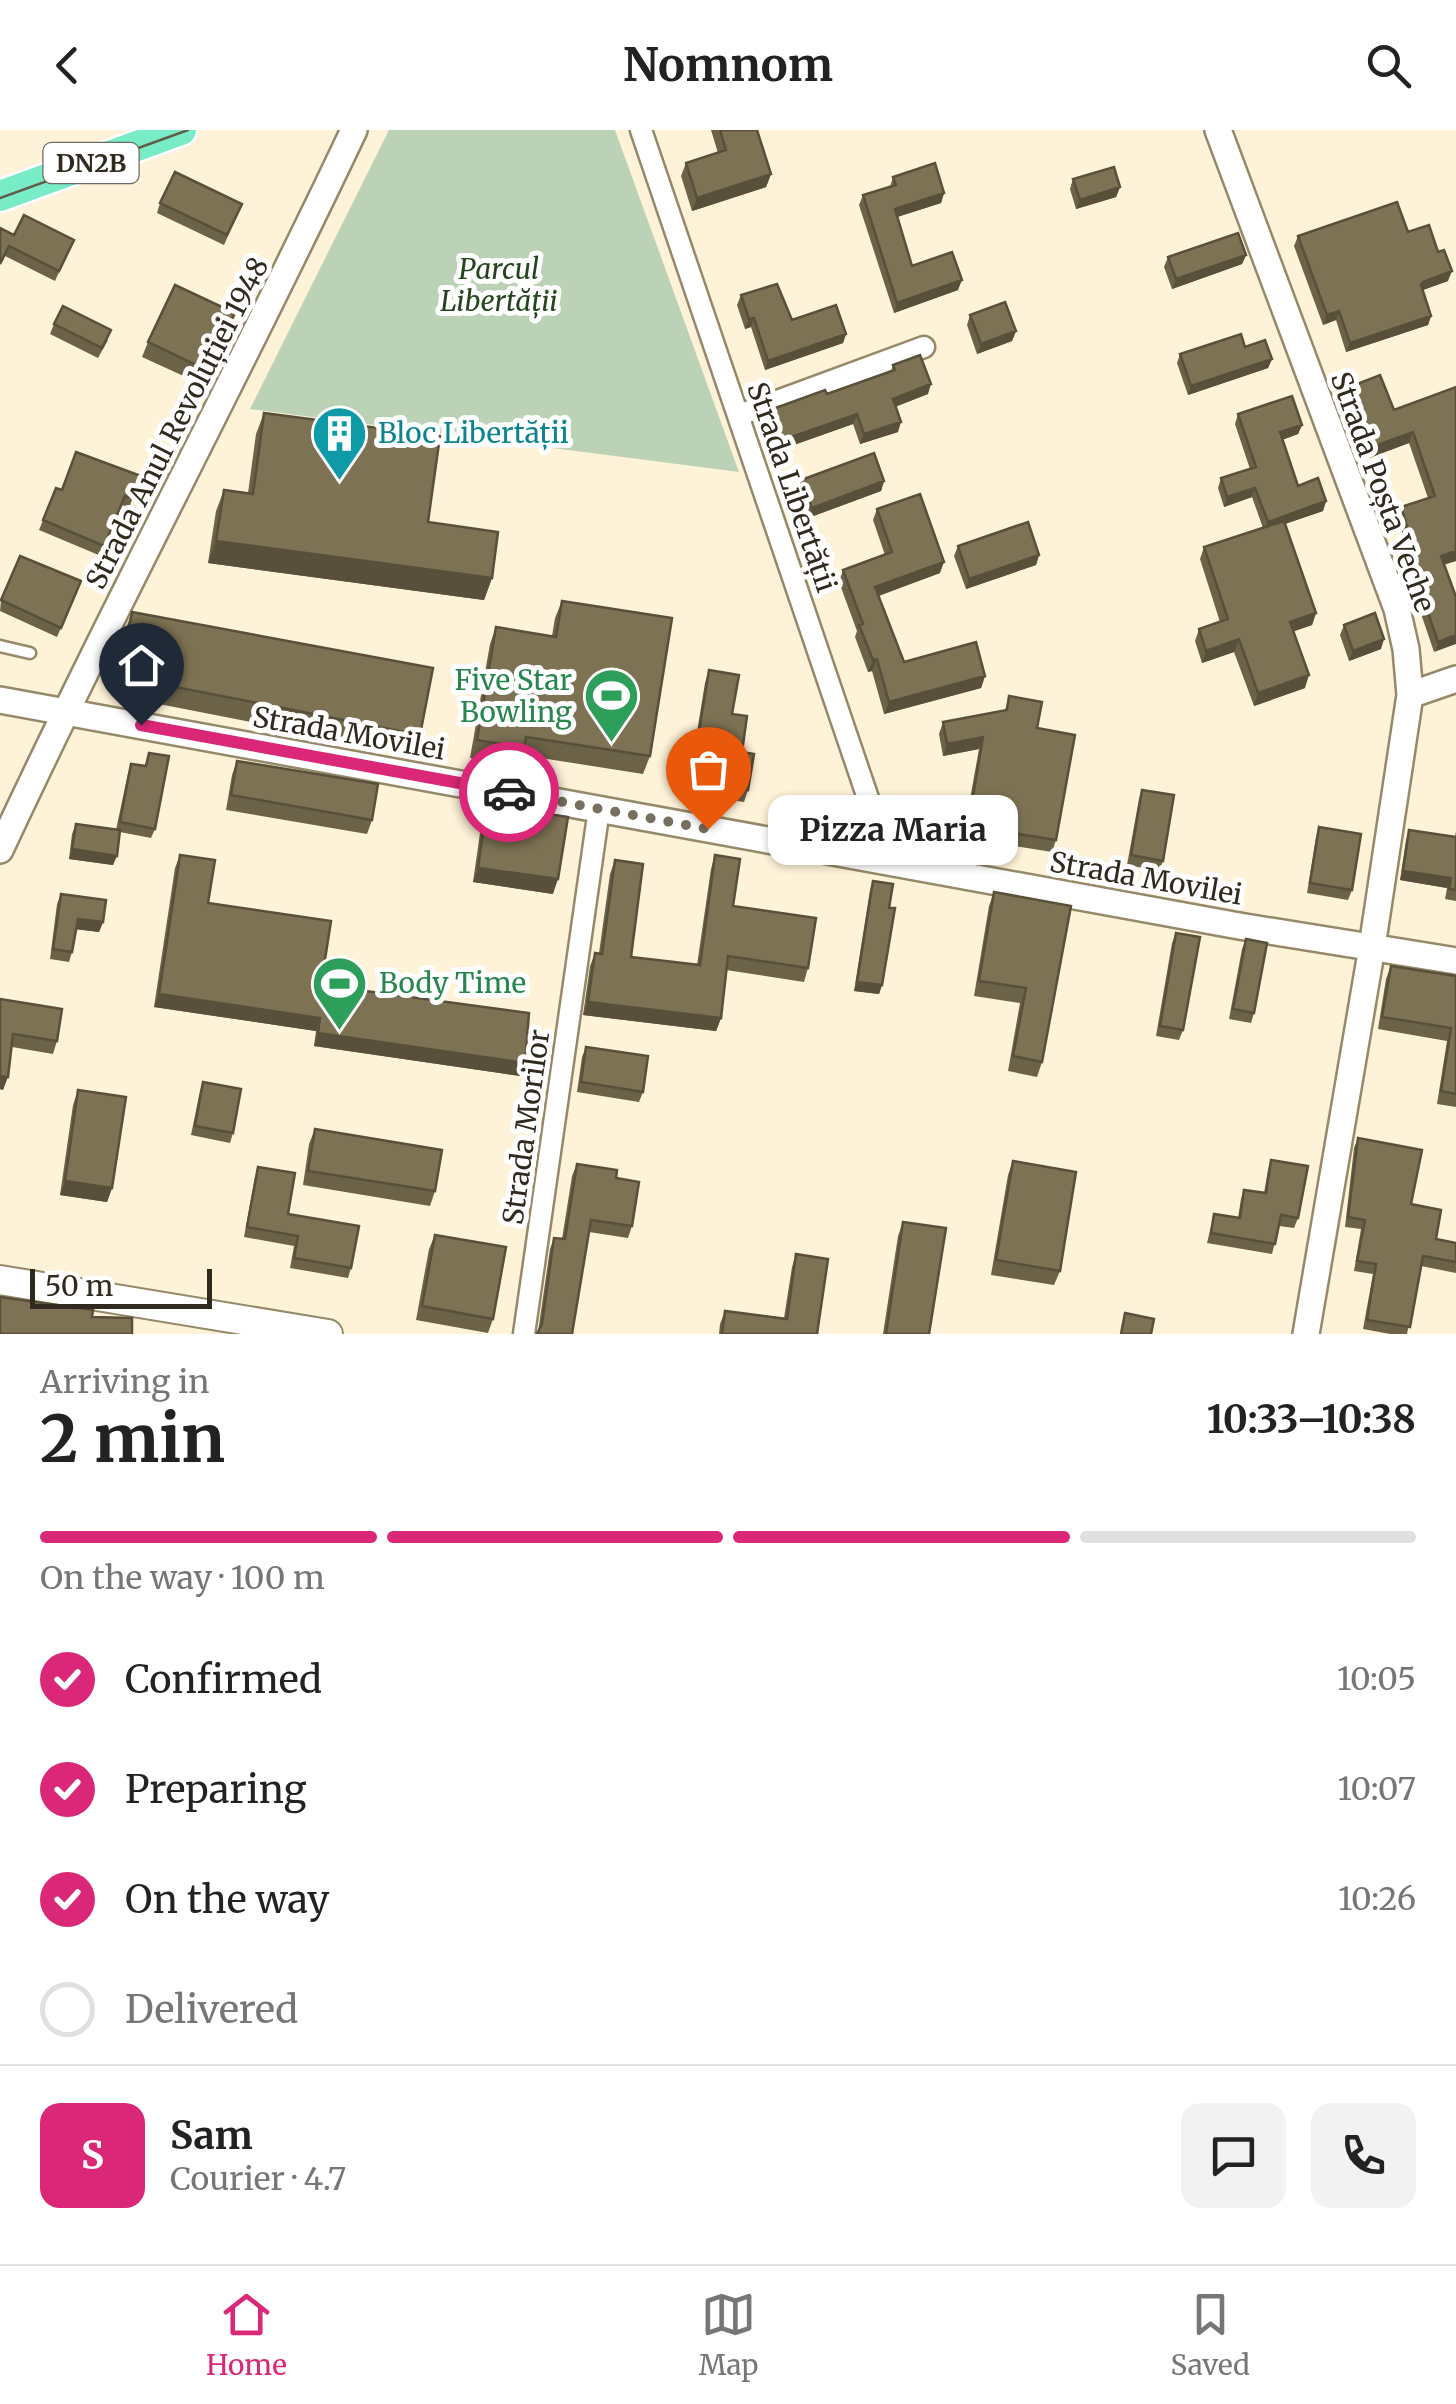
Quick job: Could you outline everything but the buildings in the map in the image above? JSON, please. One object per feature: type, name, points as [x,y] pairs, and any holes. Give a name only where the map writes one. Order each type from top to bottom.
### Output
[{"type":"main road","name":"DN2B","points":[[0,196],[182,130]]},
{"type":"main road","points":[[0,1280],[328,1334]]},
{"type":"street","name":"Strada Anul Revoluției 1948","points":[[0,850],[354,130]]},
{"type":"street","name":"Strada Libertății","points":[[641,130],[890,863]]},
{"type":"street","name":"Strada Poșta Veche","points":[[1218,130],[1397,608],[1410,695],[1306,1334]]},
{"type":"street","points":[[739,415],[924,347]]},
{"type":"street","points":[[1410,695],[1456,679]]},
{"type":"street","name":"Strada Movilei","points":[[0,700],[1456,962]]},
{"type":"street","name":"Strada Morilor","points":[[524,1334],[599,809]]},
{"type":"lane","points":[[0,646],[30,654]]},
{"type":"green space","name":"Parcul Libertății","points":[[389,130],[615,130],[739,472],[250,409]]},
{"type":"tram line","points":[[0,198],[188,130]]},
{"type":"way so far","points":[[509,792],[708,829]]},
{"type":"place","name":"Bloc Libertății","points":[[339,482]]},
{"type":"place","name":"Five Star Bowling","points":[[611,745]]},
{"type":"place","name":"Pizza Maria","points":[[708,829]]},
{"type":"place","name":"Body Time","points":[[340,1032]]},
{"type":"route","points":[[141,725],[509,792]]}]
